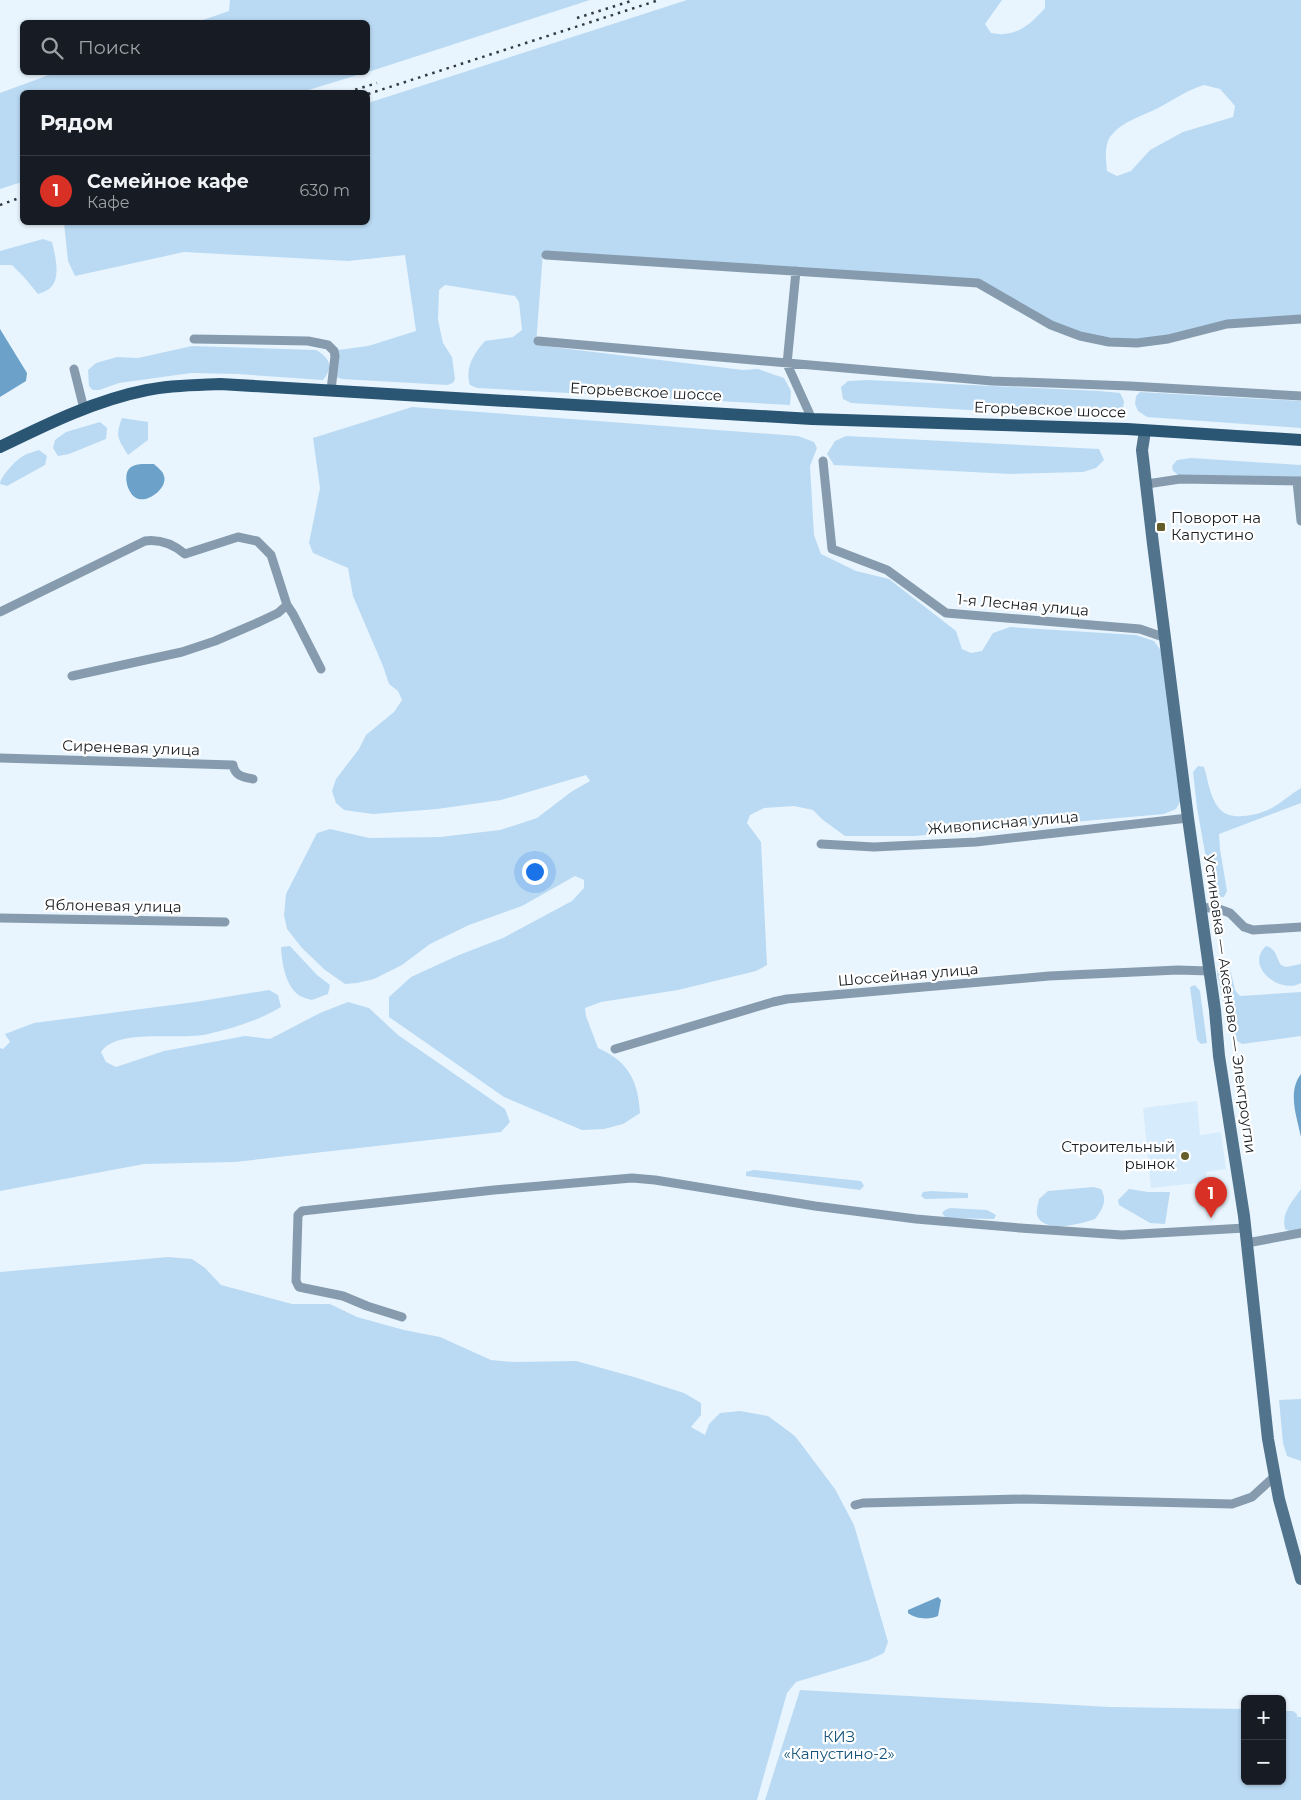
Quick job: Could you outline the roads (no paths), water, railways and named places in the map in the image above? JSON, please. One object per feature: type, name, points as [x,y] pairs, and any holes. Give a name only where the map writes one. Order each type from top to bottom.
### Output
[{"type":"main road","name":"Егорьевское шоссе","points":[[0,447],[84,409],[146,390],[175,386],[220,384],[812,419],[1117,428],[1301,440]]},
{"type":"main road","name":"Устиновка — Аксеново — Электроугли","points":[[1145,431],[1142,450],[1153,544],[1221,1065],[1247,1243],[1268,1438],[1279,1499],[1301,1579]]},
{"type":"street","points":[[546,255],[978,283],[1052,325],[1080,336],[1109,342],[1137,343],[1168,340],[1227,324],[1301,319]]},
{"type":"street","points":[[796,271],[787,364],[812,419]]},
{"type":"street","points":[[194,339],[308,341],[328,345],[334,351],[335,356],[331,390]]},
{"type":"street","points":[[538,340],[787,364],[992,381],[1130,386],[1301,396]]},
{"type":"street","points":[[74,369],[84,409]]},
{"type":"street","name":"1-я Лесная улица","points":[[823,461],[832,549],[887,570],[946,613],[1140,629],[1166,638]]},
{"type":"street","points":[[1147,484],[1180,479],[1299,481],[1301,521]]},
{"type":"street","points":[[0,612],[145,541],[156,540],[166,542],[185,554],[238,536],[257,541],[272,555],[287,605],[321,669]]},
{"type":"street","points":[[72,676],[182,652],[259,622],[278,613],[287,605]]},
{"type":"street","name":"Сиреневая улица","points":[[0,758],[233,765],[234,772],[239,776],[253,779]]},
{"type":"street","name":"Живописная улица","points":[[820,844],[874,847],[976,842],[1188,818]]},
{"type":"street","points":[[1201,907],[1219,909],[1230,913],[1244,927],[1253,930],[1301,927]]},
{"type":"street","name":"Яблоневая улица","points":[[0,918],[225,922]]},
{"type":"street","name":"Шоссейная улица","points":[[615,1049],[773,1002],[787,1000],[1049,976],[1178,970],[1209,971]]},
{"type":"street","points":[[402,1317],[343,1296],[299,1287],[296,1281],[298,1215],[302,1211],[494,1190],[632,1178],[916,1219],[1010,1227],[1122,1236],[1244,1228]]},
{"type":"street","points":[[1247,1243],[1301,1233]]},
{"type":"street","points":[[854,1505],[863,1503],[1023,1499],[1232,1504],[1252,1496],[1275,1476]]},
{"type":"railway","points":[[577,18],[634,0]]},
{"type":"railway","points":[[370,93],[659,0]]},
{"type":"railway","points":[[354,90],[377,83]]},
{"type":"railway","points":[[0,205],[20,198]]},
{"type":"place","name":"Поворот на Капустино","points":[[1161,527]]},
{"type":"place","name":"Строительный рынок","points":[[1185,1156]]},
{"type":"place","name":"Семейное кафе","points":[[1211,1218]]},
{"type":"park label","name":"КИЗ «Капустино-2»","points":[[839,1746]]}]
